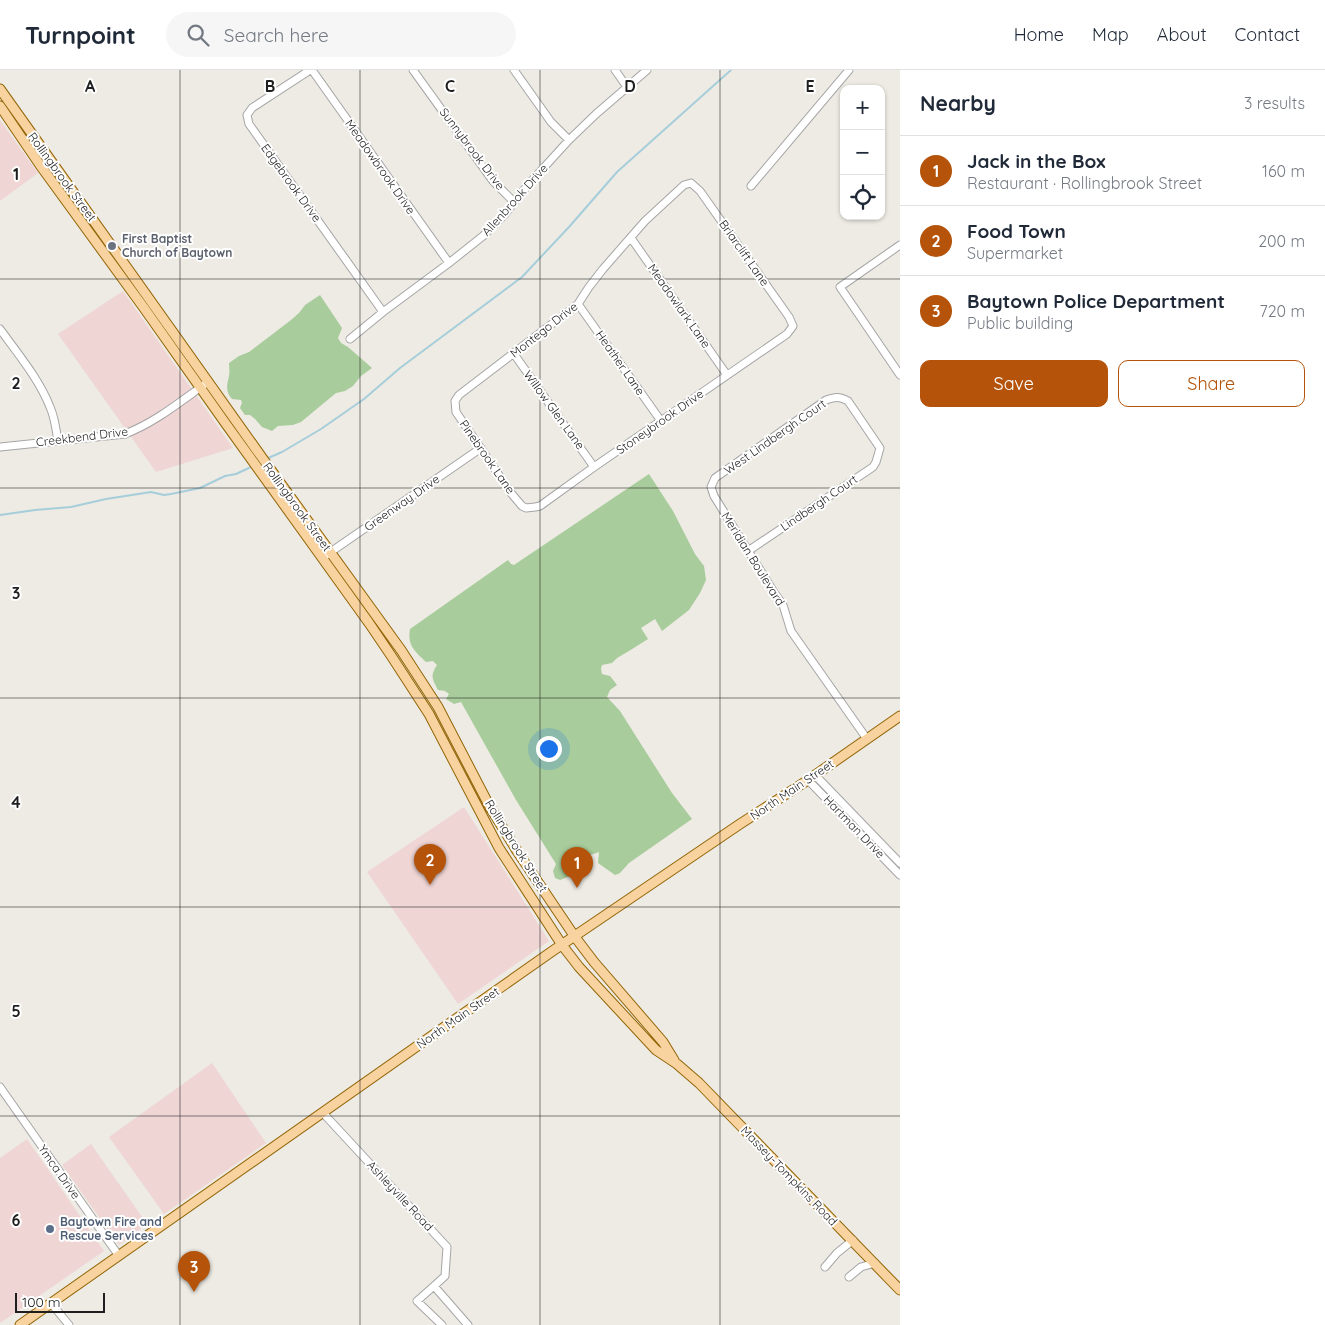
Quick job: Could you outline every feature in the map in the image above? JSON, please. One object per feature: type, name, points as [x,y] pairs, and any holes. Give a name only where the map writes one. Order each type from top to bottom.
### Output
[{"type":"main road","name":"Rollingbrook Street","points":[[0,89],[208,382],[326,555],[429,714],[499,848],[562,945]]},
{"type":"main road","name":"Rollingbrook Street","points":[[0,106],[200,388],[326,555],[401,650],[438,707],[490,807],[575,937]]},
{"type":"main road","points":[[85,228],[95,221]]},
{"type":"main road","points":[[144,308],[152,302]]},
{"type":"main road","name":"North Main Street","points":[[20,1325],[562,945],[900,716]]},
{"type":"main road","name":"Massey-Tompkins Road","points":[[575,937],[663,1042],[677,1064]]},
{"type":"main road","name":"Massey-Tompkins Road","points":[[562,945],[612,1004],[656,1050],[677,1064],[698,1083],[900,1290]]},
{"type":"street","name":"Meadowbrook Drive","points":[[311,70],[449,263]]},
{"type":"street","name":"Edgebrook Drive","points":[[311,70],[252,108],[247,116],[249,124],[384,312]]},
{"type":"street","name":"Sunnybrook Drive","points":[[413,70],[493,181],[514,202]]},
{"type":"street","points":[[514,70],[551,122],[569,140]]},
{"type":"street","points":[[615,70],[627,87]]},
{"type":"street","name":"Allenbrook Drive","points":[[350,339],[482,236],[505,214],[569,140],[647,70]]},
{"type":"street","points":[[751,186],[849,70]]},
{"type":"street","name":"Montego Drive","points":[[455,407],[454,401],[459,395],[578,304],[589,287],[652,215],[684,185],[691,183]]},
{"type":"street","name":"Briarclift Lane","points":[[691,183],[700,191],[789,317],[793,326]]},
{"type":"street","name":"Meadowlark Lane","points":[[631,238],[728,375]]},
{"type":"street","points":[[900,245],[840,286],[900,375]]},
{"type":"street","name":"Heather Lane","points":[[578,304],[661,421]]},
{"type":"street","name":"Stoneybrook Drive","points":[[522,506],[534,508],[540,506],[594,466],[787,334],[793,326]]},
{"type":"street","points":[[0,329],[45,394],[55,421],[58,441]]},
{"type":"street","name":"Willow Glen Lane","points":[[514,354],[594,466]]},
{"type":"street","name":"Creekbend Drive","points":[[0,446],[125,434],[156,419],[208,382]]},
{"type":"street","name":"Lindbergh Court","points":[[748,551],[873,467],[876,462],[880,448],[848,401],[842,397],[836,397]]},
{"type":"street","name":"West Lindbergh Court","points":[[715,478],[826,400],[836,397]]},
{"type":"street","name":"Pinebrook Lane","points":[[455,407],[456,412],[511,493],[522,506]]},
{"type":"street","name":"Greenway Drive","points":[[326,555],[481,448]]},
{"type":"street","name":"Meridian Boulevard","points":[[715,478],[711,487],[714,496],[783,605],[791,631],[867,739]]},
{"type":"street","name":"Hartman Drive","points":[[811,778],[900,863]]},
{"type":"street","name":"Hartman Drive","points":[[811,778],[871,846],[900,875]]},
{"type":"street","points":[[871,846],[878,840]]},
{"type":"street","name":"Ymca Drive","points":[[0,1087],[119,1256]]},
{"type":"street","name":"Ashleyville Road","points":[[323,1113],[447,1247],[445,1276],[417,1301],[442,1325]]},
{"type":"street","points":[[825,1267],[852,1240]]},
{"type":"street","points":[[849,1277],[861,1267],[875,1263]]},
{"type":"street","points":[[434,1286],[468,1325]]},
{"type":"street","points":[[51,1303],[70,1325]]},
{"type":"shaded area","points":[[0,120],[38,173],[0,201]]},
{"type":"shaded area","points":[[123,291],[233,448],[156,472],[58,334]]},
{"type":"shaded area","points":[[464,807],[549,941],[458,1004],[367,872]]},
{"type":"shaded area","points":[[212,1063],[266,1143],[164,1214],[109,1137]]},
{"type":"shaded area","points":[[27,1139],[104,1251],[0,1323],[0,1158]]},
{"type":"shaded area","points":[[91,1144],[147,1224],[119,1245],[62,1165]]},
{"type":"green space","points":[[320,295],[342,328],[338,338],[341,343],[372,368],[361,376],[353,386],[345,391],[336,393],[301,422],[293,425],[278,426],[272,431],[262,427],[250,415],[245,415],[240,408],[241,400],[232,399],[228,393],[229,363],[249,352],[291,320],[305,305]]},
{"type":"green space","points":[[649,474],[673,511],[695,554],[704,566],[706,580],[689,610],[662,631],[655,619],[641,628],[648,639],[612,663],[602,665],[601,669],[602,674],[610,676],[617,685],[610,690],[607,697],[620,711],[672,793],[692,819],[629,863],[620,873],[615,875],[598,863],[599,852],[582,858],[578,873],[560,880],[555,878],[553,871],[556,864],[516,800],[461,702],[454,704],[446,699],[449,694],[438,690],[433,680],[433,672],[437,665],[433,661],[426,662],[418,655],[411,644],[410,629],[508,560],[514,565]]},
{"type":"waterway","points":[[266,459],[282,452],[321,429],[364,399],[400,368],[522,277],[617,172],[731,70]]},
{"type":"waterway","points":[[0,515],[71,507],[151,492],[164,495],[171,494],[200,488],[253,466]]},
{"type":"place","name":"First Baptist Church of Baytown","points":[[112,246]]},
{"type":"place","name":"Food Town","points":[[430,885]]},
{"type":"place","name":"Jack in the Box","points":[[577,888]]},
{"type":"place","name":"Baytown Fire and Rescue Services","points":[[50,1229]]},
{"type":"place","name":"Baytown Police Department","points":[[194,1292]]}]
